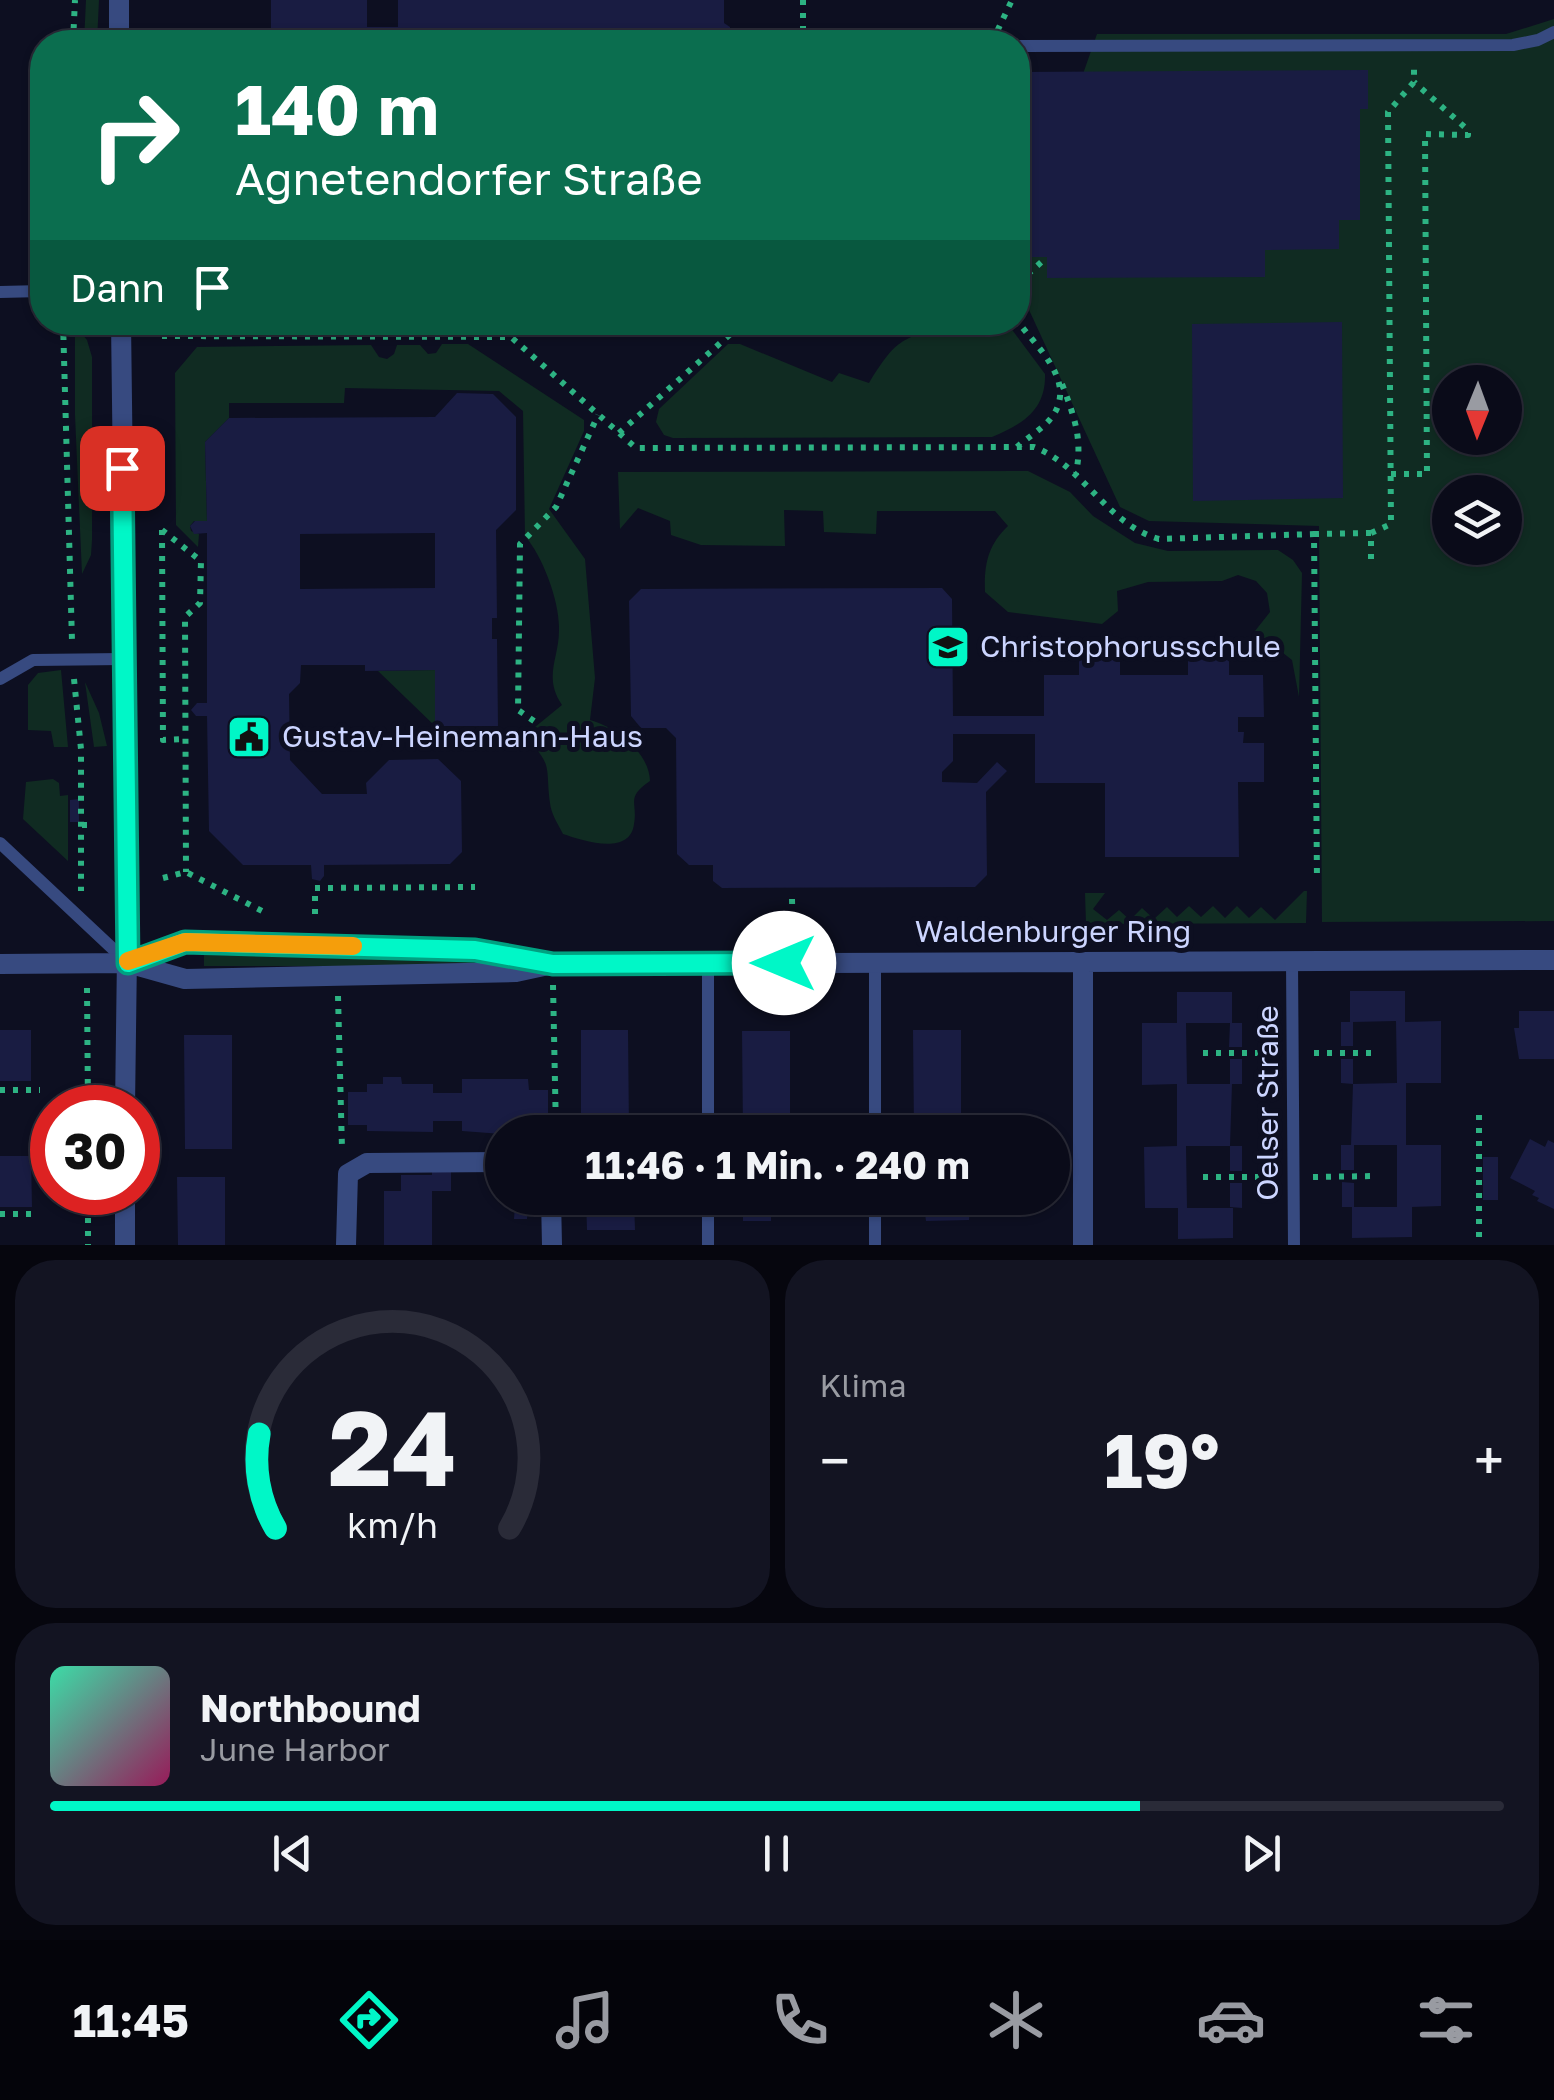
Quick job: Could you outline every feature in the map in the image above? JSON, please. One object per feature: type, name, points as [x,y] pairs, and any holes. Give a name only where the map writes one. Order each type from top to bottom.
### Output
[{"type":"street","points":[[119,0],[119,30]]},
{"type":"street","points":[[121,335],[128,963],[125,1085]]},
{"type":"street","name":"Waldenburger Ring","points":[[128,963],[185,942],[475,950],[553,964],[1554,960]]},
{"type":"street","points":[[1083,962],[1083,1245]]},
{"type":"street","points":[[0,964],[128,963]]},
{"type":"street","name":"Waldenburger Ring","points":[[128,963],[185,979],[516,972],[553,964]]},
{"type":"street","points":[[346,1245],[348,1174],[366,1163],[485,1162]]},
{"type":"street","points":[[124,1215],[125,1245]]},
{"type":"street","points":[[551,1215],[552,1245]]},
{"type":"lane","points":[[1030,46],[1514,45],[1554,32]]},
{"type":"lane","points":[[0,292],[30,291]]},
{"type":"lane","points":[[0,679],[33,660],[73,664],[123,660]]},
{"type":"lane","points":[[0,843],[128,963]]},
{"type":"lane","name":"Oelser Straße","points":[[1292,961],[1294,1245]]},
{"type":"lane","points":[[875,962],[875,1115]]},
{"type":"lane","points":[[708,963],[708,1115]]},
{"type":"lane","points":[[708,1215],[708,1245]]},
{"type":"lane","points":[[875,1215],[875,1245]]},
{"type":"path","points":[[74,30],[75,0]]},
{"type":"path","points":[[802,0],[803,30]]},
{"type":"path","points":[[999,0],[1007,12]]},
{"type":"path","points":[[998,30],[1012,0]]},
{"type":"path","points":[[162,336],[510,337],[636,448],[1034,447],[1051,454],[1076,474],[1114,514],[1139,533],[1159,539],[1371,533],[1391,524],[1388,112],[1414,82],[1416,44]]},
{"type":"path","points":[[1391,474],[1428,474],[1424,134],[1468,136],[1468,130],[1414,82]]},
{"type":"path","points":[[1030,271],[1046,256]]},
{"type":"path","points":[[63,335],[82,825],[94,825]]},
{"type":"path","points":[[619,433],[729,335]]},
{"type":"path","points":[[1028,335],[1060,379],[1078,428],[1080,452],[1076,474]]},
{"type":"path","points":[[1017,447],[1052,418],[1060,400],[1060,379]]},
{"type":"path","points":[[534,721],[518,710],[520,544],[556,507],[598,415]]},
{"type":"path","points":[[186,740],[163,740],[162,530],[200,562],[200,603],[186,617],[186,740],[186,872]]},
{"type":"path","points":[[1371,533],[1371,560]]},
{"type":"path","points":[[1314,534],[1317,881]]},
{"type":"path","points":[[164,878],[186,872],[268,914]]},
{"type":"path","points":[[315,914],[315,888],[475,887]]},
{"type":"path","points":[[792,899],[794,963]]},
{"type":"path","points":[[86,963],[88,1085]]},
{"type":"path","points":[[553,964],[556,1115]]},
{"type":"path","points":[[338,978],[341,1146],[348,1174]]},
{"type":"path","points":[[1203,1054],[1376,1053]]},
{"type":"path","points":[[0,1090],[30,1090]]},
{"type":"path","points":[[1479,1115],[1479,1245]]},
{"type":"path","points":[[1203,1177],[1377,1176]]},
{"type":"path","points":[[0,1214],[30,1214]]},
{"type":"path","points":[[88,1215],[88,1245]]},
{"type":"green space","points":[[86,0],[99,0],[98,30],[85,30]]},
{"type":"green space","points":[[1554,19],[1554,921],[1322,922],[1319,526],[1149,521],[1120,507],[1030,312],[1030,225],[1097,34],[1506,34]]},
{"type":"green space","points":[[75,335],[83,335],[92,357],[92,540],[91,555],[82,574]]},
{"type":"green space","points":[[917,335],[1016,335],[1045,374],[1042,397],[1023,421],[992,437],[673,438],[664,435],[656,422],[659,409],[728,344],[740,344],[832,382],[839,373],[869,383],[901,343]]},
{"type":"green space","points":[[442,344],[468,344],[584,420],[584,431],[549,509],[585,559],[595,678],[590,720],[630,743],[648,770],[650,781],[635,796],[634,824],[624,840],[604,844],[563,834],[551,807],[544,760],[524,736],[562,705],[553,677],[559,619],[549,580],[525,536],[523,411],[499,391],[345,388],[344,403],[229,403],[229,418],[205,442],[207,521],[194,521],[190,526],[191,531],[199,534],[198,547],[176,525],[175,373],[197,347],[371,345],[379,357],[387,359],[397,345],[420,345],[428,354],[436,353]]},
{"type":"green space","points":[[1028,471],[1070,492],[1093,516],[1135,543],[1168,551],[1278,550],[1293,560],[1302,573],[1299,697],[1292,660],[1255,631],[1270,612],[1267,593],[1256,581],[1238,575],[1222,581],[1148,582],[1117,591],[1118,611],[1102,624],[1008,612],[985,592],[989,556],[1008,526],[995,511],[877,511],[876,534],[824,532],[823,511],[784,510],[785,546],[701,545],[671,535],[670,521],[638,508],[620,529],[618,472]]},
{"type":"green space","points":[[61,670],[68,747],[54,747],[51,731],[28,730],[28,685],[38,673]]},
{"type":"green space","points":[[435,670],[435,726],[378,671]]},
{"type":"green space","points":[[85,682],[99,713],[107,746],[94,747]]},
{"type":"green space","points":[[53,779],[59,783],[60,796],[68,795],[68,861],[23,819],[26,782]]},
{"type":"green space","points":[[1304,891],[1306,923],[1086,924],[1085,893],[1105,893],[1093,909],[1107,920],[1119,910],[1130,920],[1142,908],[1154,919],[1167,907],[1177,917],[1189,906],[1201,917],[1213,906],[1225,918],[1237,906],[1249,918],[1261,907],[1275,920]]},
{"type":"green space","points":[[204,955],[483,960],[493,963],[204,966]]},
{"type":"building","points":[[271,0],[367,0],[367,27],[398,27],[398,0],[724,0],[724,23],[730,30],[271,30]]},
{"type":"building","points":[[1368,70],[1368,109],[1360,109],[1360,220],[1339,220],[1339,249],[1265,250],[1265,277],[1047,278],[1047,257],[1030,257],[1030,72]]},
{"type":"building","points":[[1342,322],[1343,498],[1193,501],[1192,324]]},
{"type":"building","points":[[457,393],[493,394],[516,417],[516,510],[496,530],[497,618],[492,618],[492,639],[497,639],[498,726],[435,726],[435,670],[365,671],[365,665],[301,665],[300,683],[289,694],[290,760],[322,794],[367,794],[366,783],[389,760],[438,759],[461,781],[462,852],[450,864],[324,865],[320,881],[312,879],[311,865],[243,865],[209,831],[207,716],[196,716],[191,710],[197,703],[207,703],[207,533],[194,534],[190,526],[195,521],[207,521],[205,442],[229,418],[435,417]],"holes":[[[435,533],[435,588],[300,589],[300,534]]]},
{"type":"building","points":[[942,588],[952,599],[953,716],[1044,716],[1044,675],[1079,675],[1079,657],[1120,657],[1120,675],[1188,675],[1188,657],[1229,657],[1229,675],[1263,675],[1264,717],[1238,717],[1238,732],[1244,732],[1243,743],[1264,743],[1264,782],[1238,782],[1239,857],[1105,857],[1105,783],[1035,783],[1035,734],[953,734],[953,761],[942,772],[942,782],[977,783],[997,762],[1007,771],[986,792],[987,875],[975,887],[722,888],[713,881],[713,865],[689,865],[677,854],[676,738],[666,728],[641,728],[631,716],[629,601],[641,589]]},
{"type":"building","points":[[79,799],[79,822],[70,822],[70,800]]},
{"type":"building","points":[[1350,991],[1405,991],[1405,1022],[1441,1021],[1441,1083],[1406,1083],[1406,1145],[1441,1145],[1441,1206],[1412,1207],[1412,1237],[1352,1238],[1352,1207],[1397,1207],[1397,1145],[1354,1145],[1354,1170],[1341,1170],[1341,1145],[1351,1145],[1353,1084],[1397,1083],[1396,1021],[1353,1022],[1353,1046],[1341,1046],[1341,1022],[1350,1022]]},
{"type":"building","points":[[1177,992],[1232,992],[1232,1023],[1186,1023],[1187,1084],[1230,1084],[1230,1059],[1242,1059],[1242,1084],[1232,1084],[1230,1146],[1186,1146],[1187,1208],[1233,1208],[1233,1238],[1178,1239],[1178,1208],[1145,1208],[1144,1147],[1177,1146],[1177,1084],[1142,1085],[1142,1023],[1177,1023]]},
{"type":"building","points":[[1519,1011],[1554,1011],[1554,1059],[1519,1059],[1514,1028],[1519,1028]]},
{"type":"building","points":[[1230,1023],[1242,1023],[1242,1047],[1229,1047]]},
{"type":"building","points":[[0,1030],[31,1030],[31,1081],[0,1081]]},
{"type":"building","points":[[581,1030],[628,1030],[629,1115],[581,1115]]},
{"type":"building","points":[[913,1030],[961,1030],[961,1115],[914,1115]]},
{"type":"building","points":[[742,1031],[790,1031],[790,1115],[743,1115]]},
{"type":"building","points":[[184,1035],[232,1035],[232,1149],[185,1149]]},
{"type":"building","points":[[1341,1059],[1353,1059],[1353,1084],[1341,1083]]},
{"type":"building","points":[[383,1077],[401,1077],[402,1084],[433,1084],[433,1093],[462,1093],[462,1079],[528,1079],[529,1090],[548,1090],[548,1115],[485,1115],[485,1133],[462,1131],[462,1121],[433,1121],[433,1132],[367,1131],[367,1125],[348,1125],[348,1092],[367,1092],[367,1084],[383,1084]]},
{"type":"building","points":[[1530,1139],[1545,1147],[1548,1140],[1554,1143],[1554,1209],[1537,1201],[1539,1198],[1532,1195],[1535,1191],[1510,1178]]},
{"type":"building","points":[[1230,1146],[1242,1146],[1242,1171],[1230,1171]]},
{"type":"building","points":[[0,1156],[30,1156],[30,1207],[0,1207]]},
{"type":"building","points":[[1483,1157],[1498,1157],[1498,1200],[1483,1200]]},
{"type":"building","points":[[451,1172],[451,1191],[432,1191],[432,1245],[384,1245],[384,1191],[401,1191],[401,1175]]},
{"type":"building","points":[[177,1177],[225,1177],[225,1245],[178,1245]]},
{"type":"building","points":[[1342,1182],[1354,1183],[1354,1207],[1342,1207]]},
{"type":"building","points":[[1230,1183],[1242,1183],[1242,1208],[1230,1207]]},
{"type":"building","points":[[587,1215],[635,1215],[635,1230],[587,1230]]},
{"type":"building","points":[[743,1215],[771,1215],[771,1221],[743,1221]]},
{"type":"building","points":[[925,1215],[969,1215],[969,1220],[926,1221]]},
{"type":"slow traffic","points":[[128,961],[185,942],[353,946]]},
{"type":"place","name":"Christophorusschule","points":[[948,647]]},
{"type":"place","name":"Gustav-Heinemann-Haus","points":[[249,737]]},
{"type":"route","points":[[122,468],[128,963],[185,942],[475,950],[553,964],[784,963]]}]
